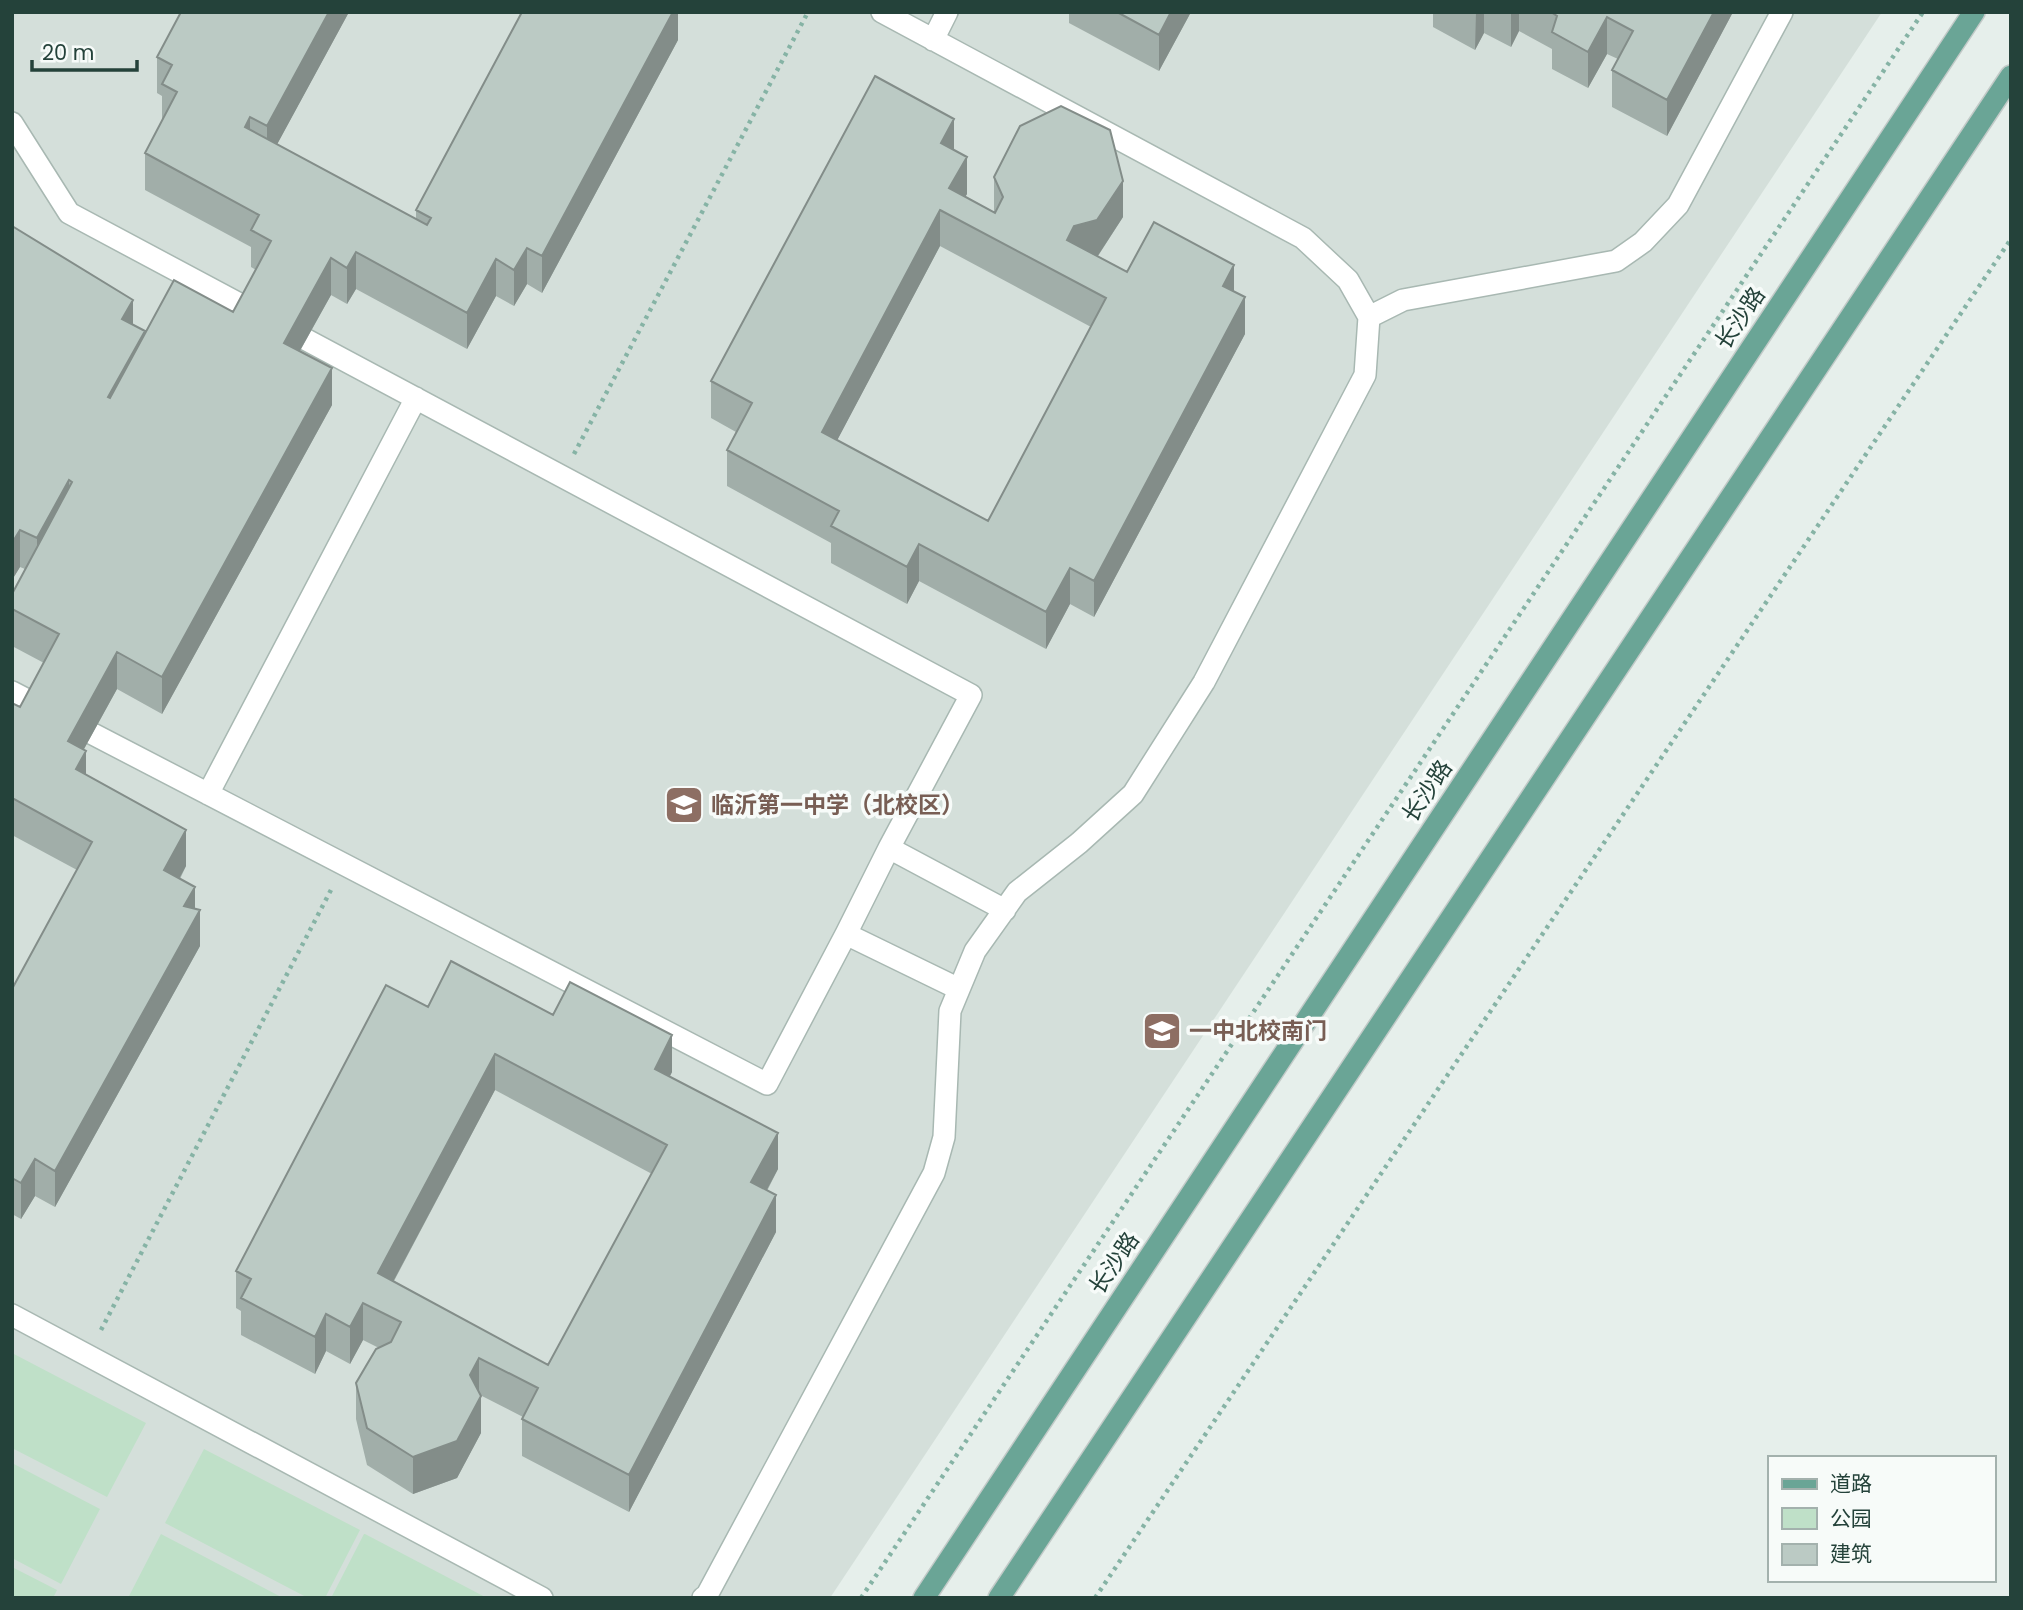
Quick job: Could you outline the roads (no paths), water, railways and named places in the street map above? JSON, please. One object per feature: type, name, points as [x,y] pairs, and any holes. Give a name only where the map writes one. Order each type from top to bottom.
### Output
[{"type":"main road","name":"长沙路","points":[[924,1598],[1974,12]]},
{"type":"main road","points":[[999,1598],[2011,76]]},
{"type":"street","points":[[703,1598],[934,1173],[944,1137],[950,1011],[975,951],[1017,892],[1079,843],[1133,794],[1204,682],[1365,375],[1369,317],[1348,280],[1303,238],[882,12]]},
{"type":"street","points":[[933,40],[947,12]]},
{"type":"street","points":[[1369,317],[1403,300],[1616,261],[1643,242],[1678,205],[1782,12]]},
{"type":"street","points":[[12,123],[69,213],[971,695],[767,1084],[12,692]]},
{"type":"street","points":[[208,794],[416,398]]},
{"type":"street","points":[[889,848],[1005,910]]},
{"type":"street","points":[[845,934],[959,989]]},
{"type":"street","points":[[12,1315],[542,1598]]},
{"type":"place","name":"临沂第一中学（北校区）","points":[[684,805]]},
{"type":"place","name":"一中北校南门","points":[[1162,1031]]}]
